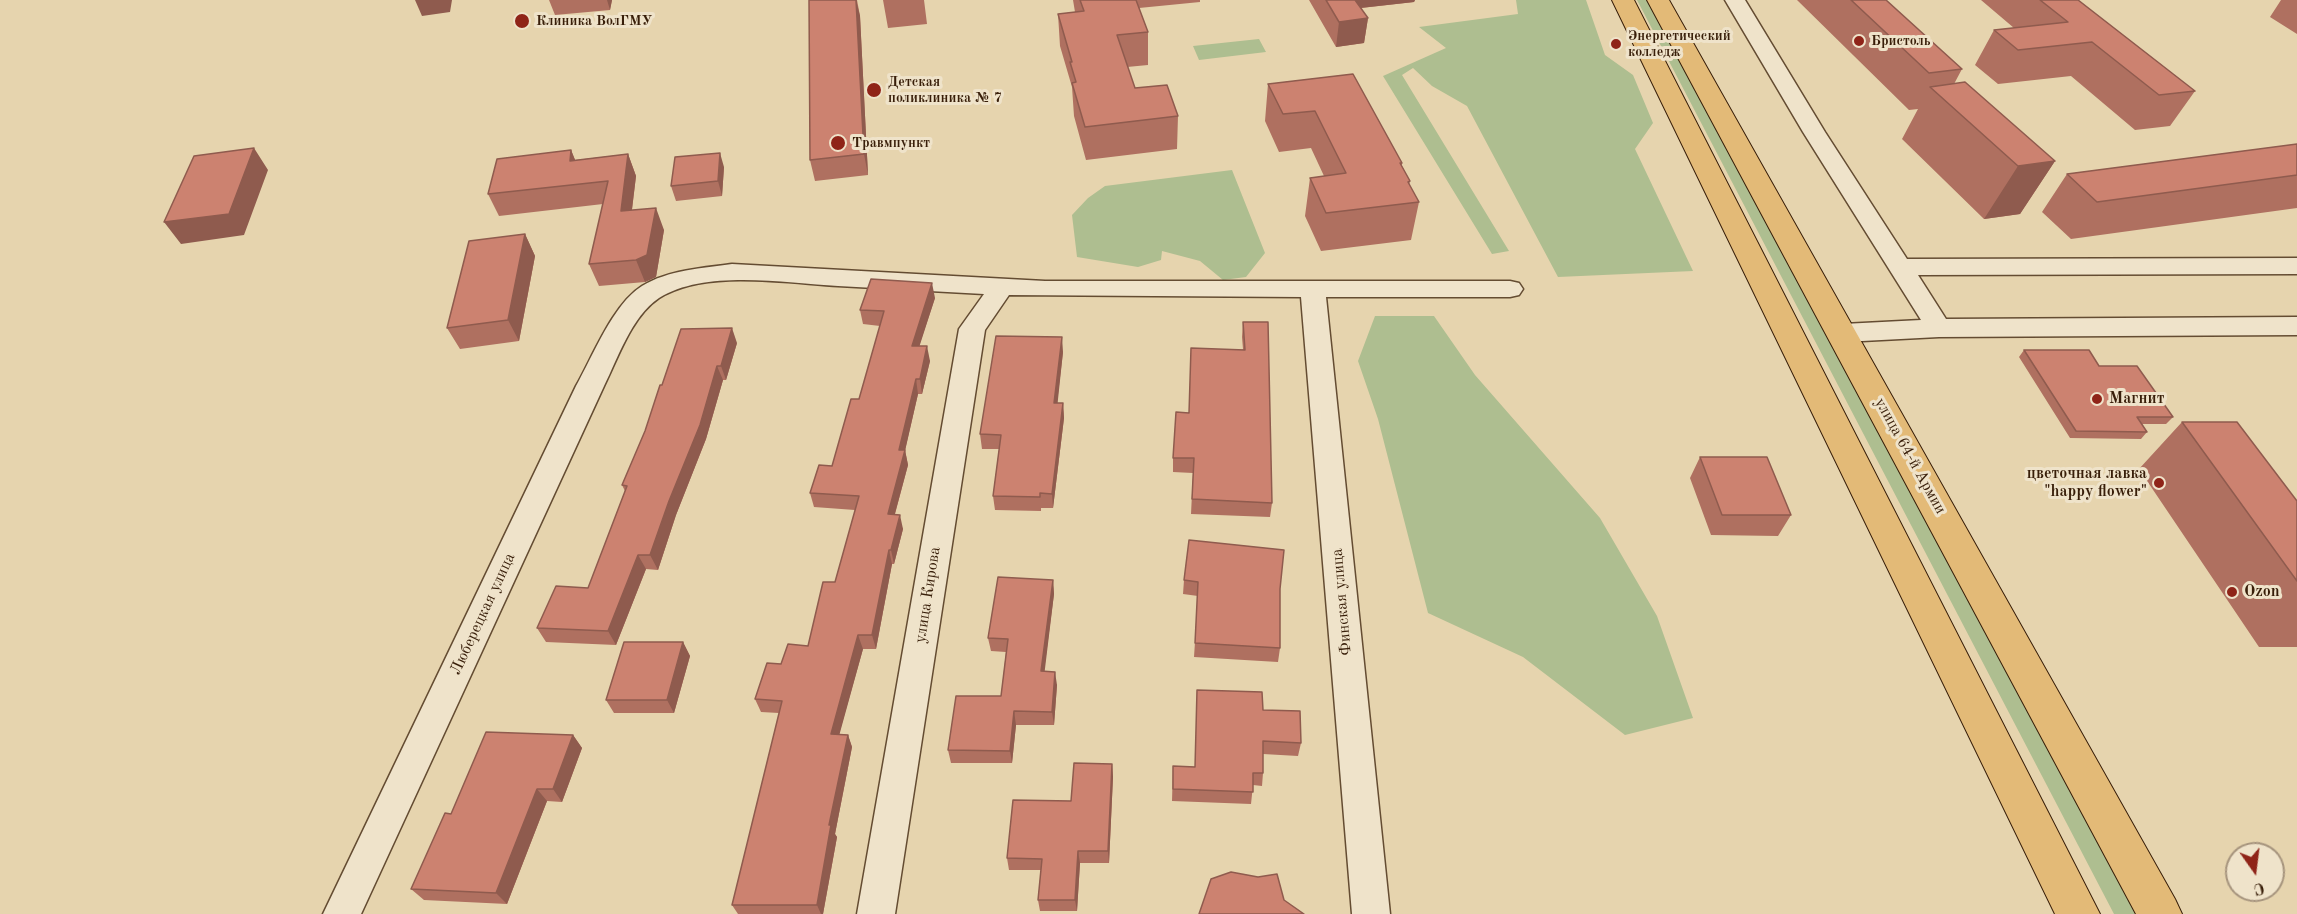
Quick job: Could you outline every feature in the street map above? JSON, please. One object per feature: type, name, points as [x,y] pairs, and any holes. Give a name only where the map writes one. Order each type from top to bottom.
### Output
[{"type":"highway","points":[[1623,0],[2079,914]]},
{"type":"highway","name":"улица 64-й Армии","points":[[1658,0],[1843,333],[2160,914]]},
{"type":"street","points":[[1736,0],[1814,132],[1939,328]]},
{"type":"street","points":[[1901,267],[2297,266]]},
{"type":"street","name":"Люберецкая улица","points":[[342,914],[590,386],[627,316],[648,293],[683,279],[732,272],[1045,289],[1313,291],[1510,289]]},
{"type":"street","name":"улица Кирова","points":[[876,914],[972,329],[1003,286]]},
{"type":"street","name":"Финская улица","points":[[1313,291],[1371,914]]},
{"type":"street","points":[[1843,333],[1939,328],[2297,326]]},
{"type":"green space","points":[[1516,0],[1586,0],[1605,55],[1633,75],[1653,123],[1635,149],[1693,271],[1558,277],[1467,106],[1432,86],[1413,68],[1402,75],[1509,251],[1492,254],[1383,76],[1446,48],[1419,27],[1518,14]]},
{"type":"green space","points":[[1637,0],[1649,0],[2139,914],[2114,914]]},
{"type":"green space","points":[[1259,39],[1266,52],[1199,60],[1193,46]]},
{"type":"green space","points":[[1232,170],[1265,253],[1246,277],[1223,280],[1200,261],[1162,251],[1161,260],[1138,267],[1077,257],[1072,215],[1088,198],[1105,186]]},
{"type":"green space","points":[[1375,316],[1434,316],[1475,375],[1600,518],[1657,616],[1693,718],[1625,735],[1523,657],[1428,613],[1378,419],[1358,361]]},
{"type":"building","points":[[809,0],[856,0],[864,154],[810,160]]},
{"type":"building","points":[[1080,0],[1136,0],[1148,32],[1117,35],[1135,88],[1167,85],[1178,116],[1085,127],[1072,83],[1076,82],[1070,62],[1072,62],[1058,14],[1084,11]]},
{"type":"building","points":[[1326,0],[1355,0],[1368,18],[1339,22]]},
{"type":"building","points":[[1851,0],[1886,0],[1962,69],[1929,73]]},
{"type":"building","points":[[2040,0],[2078,0],[2195,91],[2159,95],[2092,42],[2018,50],[1994,30],[2068,22]]},
{"type":"building","points":[[1353,74],[1402,163],[1400,163],[1410,181],[1408,182],[1419,202],[1326,213],[1310,178],[1346,173],[1315,111],[1283,114],[1268,84]]},
{"type":"building","points":[[1965,82],[2055,161],[2018,166],[1930,87]]},
{"type":"building","points":[[2297,144],[2297,175],[2097,202],[2067,174]]},
{"type":"building","points":[[254,148],[229,214],[164,222],[194,156]]},
{"type":"building","points":[[571,150],[570,161],[628,154],[621,211],[656,208],[647,255],[636,260],[589,264],[608,181],[488,194],[497,159]]},
{"type":"building","points":[[720,153],[718,181],[671,186],[675,157]]},
{"type":"building","points":[[525,234],[508,320],[447,328],[469,241]]},
{"type":"building","points":[[871,279],[932,283],[912,346],[927,346],[920,379],[916,379],[899,450],[905,450],[888,514],[900,515],[891,550],[889,550],[872,635],[858,635],[831,734],[848,735],[829,825],[831,825],[817,905],[732,905],[782,701],[755,699],[767,663],[781,664],[788,644],[808,646],[823,582],[835,582],[859,496],[810,493],[819,465],[832,466],[851,399],[859,399],[884,311],[860,310]]},
{"type":"building","points":[[1243,322],[1268,322],[1272,503],[1192,499],[1194,458],[1173,458],[1176,412],[1189,413],[1191,348],[1245,350]]},
{"type":"building","points":[[732,328],[721,366],[717,366],[700,425],[650,555],[638,555],[608,631],[537,628],[556,586],[588,588],[627,486],[622,485],[645,431],[681,329]]},
{"type":"building","points":[[996,336],[1062,337],[1054,403],[1063,403],[1052,494],[1040,493],[1040,497],[993,496],[1001,435],[980,434]]},
{"type":"building","name":"Магнит","points":[[2024,350],[2089,350],[2099,366],[2137,366],[2173,417],[2137,417],[2147,432],[2076,431]]},
{"type":"building","points":[[2182,422],[2237,422],[2297,501],[2297,581]]},
{"type":"building","points":[[1700,457],[1767,457],[1791,515],[1722,515]]},
{"type":"building","points":[[1189,540],[1284,550],[1280,589],[1280,648],[1195,643],[1198,582],[1184,580]]},
{"type":"building","points":[[998,577],[1053,580],[1041,671],[1055,672],[1052,712],[1014,711],[1010,751],[948,750],[956,696],[1001,696],[1008,639],[988,638]]},
{"type":"building","points":[[624,642],[683,642],[667,700],[606,700]]},
{"type":"building","points":[[1197,690],[1262,692],[1263,710],[1300,711],[1301,743],[1263,741],[1263,773],[1253,773],[1253,792],[1173,789],[1173,766],[1195,767]]},
{"type":"building","points":[[486,732],[573,735],[553,789],[537,789],[496,893],[411,889],[445,813],[451,814]]},
{"type":"building","points":[[1074,763],[1112,764],[1108,851],[1078,851],[1075,900],[1038,900],[1042,859],[1007,858],[1013,800],[1071,801]]},
{"type":"building","points":[[1231,872],[1258,877],[1277,874],[1284,900],[1304,914],[1199,914],[1211,879]]},
{"type":"place","name":"Клиника ВолГМУ","points":[[522,21]]},
{"type":"place","name":"Бристоль","points":[[1859,41]]},
{"type":"place","name":"Энергетический колледж","points":[[1616,44]]},
{"type":"place","name":"Детская поликлиника № 7","points":[[874,90]]},
{"type":"place","name":"Травмпункт","points":[[838,143]]},
{"type":"place","name":"Магнит","points":[[2097,399]]},
{"type":"place","name":"цветочная лавка \"happy flower\"","points":[[2159,483]]},
{"type":"place","name":"Ozon","points":[[2232,592]]}]
